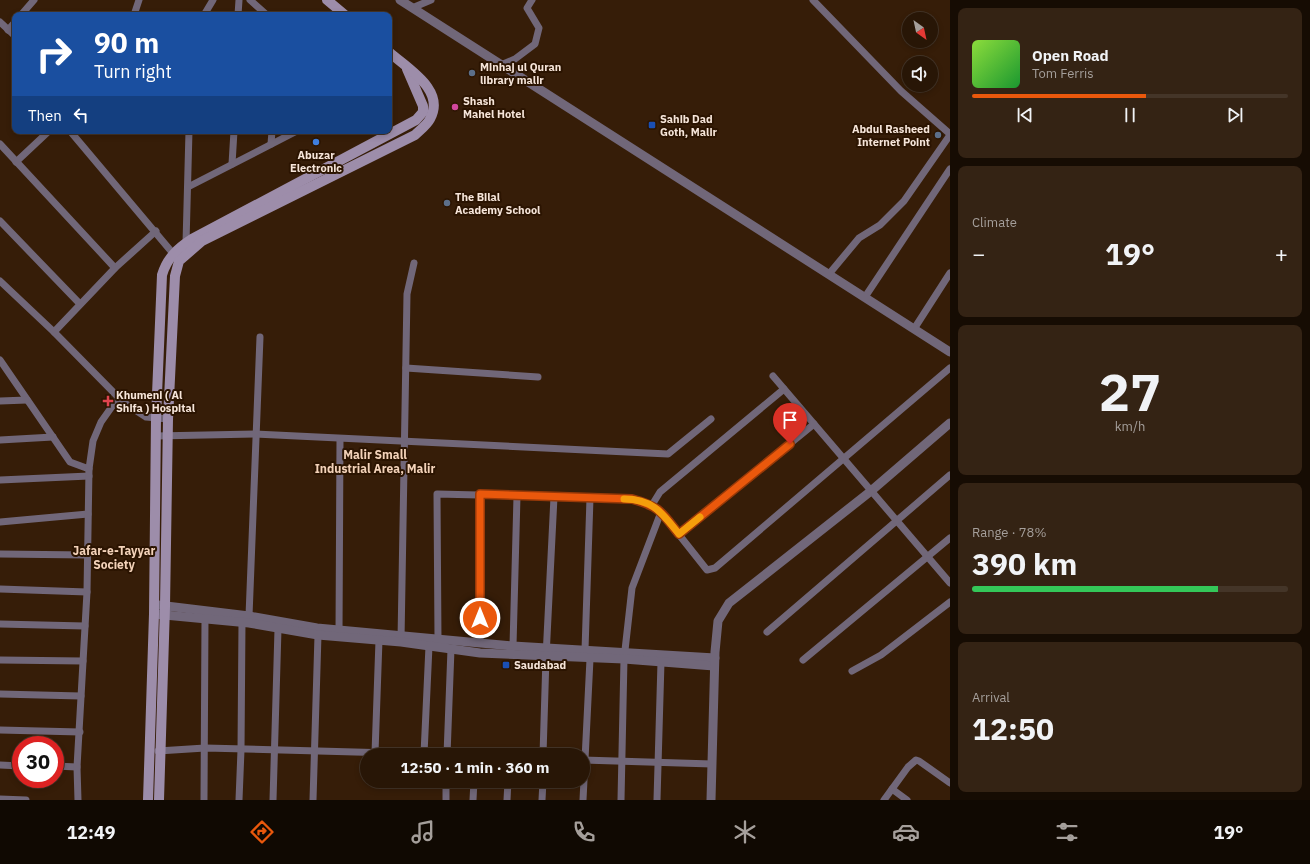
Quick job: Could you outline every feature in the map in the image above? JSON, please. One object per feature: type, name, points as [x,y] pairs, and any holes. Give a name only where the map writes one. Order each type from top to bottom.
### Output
[{"type":"main road","points":[[327,0],[341,12]]},
{"type":"main road","points":[[148,800],[154,609],[156,418],[162,275],[168,262],[202,241],[415,135],[430,120],[435,107],[432,94],[425,83],[392,55]]},
{"type":"main road","points":[[392,133],[416,120],[423,112],[423,106],[406,67]]},
{"type":"main road","points":[[159,800],[165,611],[169,434],[168,419],[176,257],[186,242],[390,134]]},
{"type":"street","points":[[24,12],[34,0]]},
{"type":"street","points":[[135,12],[139,0]]},
{"type":"street","points":[[206,12],[213,0]]},
{"type":"street","points":[[238,12],[239,0]]},
{"type":"street","points":[[250,0],[264,12]]},
{"type":"street","points":[[400,0],[950,352]]},
{"type":"street","points":[[412,8],[431,0]]},
{"type":"street","points":[[501,65],[515,60],[535,44],[539,28],[527,8],[532,0]]},
{"type":"street","points":[[813,0],[901,90],[950,134],[904,201],[880,225],[860,238],[829,274]]},
{"type":"street","points":[[0,22],[12,33]]},
{"type":"street","points":[[8,30],[12,25]]},
{"type":"street","points":[[16,162],[46,134]]},
{"type":"street","points":[[73,134],[156,231],[176,257]]},
{"type":"street","points":[[186,242],[189,134]]},
{"type":"street","points":[[232,164],[234,134]]},
{"type":"street","points":[[271,144],[272,134]]},
{"type":"street","points":[[188,187],[291,134]]},
{"type":"street","points":[[0,144],[115,268]]},
{"type":"street","points":[[865,297],[950,169]]},
{"type":"street","points":[[0,221],[80,304]]},
{"type":"street","points":[[54,332],[115,268],[156,231]]},
{"type":"street","points":[[401,639],[407,294],[414,263]]},
{"type":"street","points":[[914,329],[950,273]]},
{"type":"street","points":[[0,281],[54,332],[118,398],[146,417],[168,419]]},
{"type":"street","points":[[250,616],[255,434],[260,337]]},
{"type":"street","points":[[0,360],[70,462],[89,473]]},
{"type":"street","points":[[406,368],[538,377]]},
{"type":"street","points":[[438,639],[437,494],[632,499],[652,505],[661,512],[707,570],[715,568],[950,368]]},
{"type":"street","points":[[773,376],[950,583]]},
{"type":"street","points":[[652,505],[660,492],[784,388]]},
{"type":"street","points":[[78,800],[77,767],[87,592],[89,473],[93,441],[101,422],[118,398]]},
{"type":"street","points":[[0,401],[27,400]]},
{"type":"street","points":[[156,436],[169,434],[255,434],[340,439],[404,440],[668,454],[711,419]]},
{"type":"street","points":[[711,800],[714,662],[718,621],[730,603],[871,491],[950,423]]},
{"type":"street","points":[[679,534],[814,424]]},
{"type":"street","points":[[0,440],[53,437]]},
{"type":"street","points":[[339,633],[340,439]]},
{"type":"street","points":[[0,480],[89,473]]},
{"type":"street","points":[[767,632],[950,475]]},
{"type":"street","points":[[480,494],[480,643]]},
{"type":"street","points":[[513,646],[517,496]]},
{"type":"street","points":[[543,748],[546,653],[554,497]]},
{"type":"street","points":[[585,650],[590,498]]},
{"type":"street","points":[[621,800],[625,656],[632,588],[661,512]]},
{"type":"street","points":[[0,522],[88,514]]},
{"type":"street","points":[[803,660],[950,538]]},
{"type":"street","points":[[0,554],[87,555]]},
{"type":"street","points":[[0,589],[87,592]]},
{"type":"street","points":[[852,671],[881,655],[950,602]]},
{"type":"street","points":[[154,609],[205,619],[218,616],[278,629],[318,635],[339,633],[401,639],[429,646],[480,653],[546,653],[585,650],[661,662],[714,662]]},
{"type":"street","points":[[165,611],[218,616],[250,616],[379,640],[438,639],[513,646],[546,653],[590,658],[625,656],[714,662]]},
{"type":"street","points":[[204,800],[205,619]]},
{"type":"street","points":[[239,800],[242,622]]},
{"type":"street","points":[[0,624],[85,626]]},
{"type":"street","points":[[273,800],[278,629]]},
{"type":"street","points":[[313,800],[318,635]]},
{"type":"street","points":[[375,748],[379,640]]},
{"type":"street","points":[[424,748],[429,646]]},
{"type":"street","points":[[447,748],[451,649]]},
{"type":"street","points":[[585,748],[590,658]]},
{"type":"street","points":[[0,660],[83,661]]},
{"type":"street","points":[[657,800],[661,662]]},
{"type":"street","points":[[0,694],[81,696]]},
{"type":"street","points":[[0,730],[80,732]]},
{"type":"street","points":[[150,752],[205,748],[360,752]]},
{"type":"street","points":[[590,760],[712,764]]},
{"type":"street","points":[[884,800],[908,767],[916,760],[950,783]]},
{"type":"street","points":[[0,765],[12,766]]},
{"type":"street","points":[[64,766],[77,767]]},
{"type":"street","points":[[446,788],[446,800]]},
{"type":"street","points":[[473,800],[474,788]]},
{"type":"street","points":[[507,800],[508,788]]},
{"type":"street","points":[[542,800],[543,788]]},
{"type":"street","points":[[583,788],[583,800]]},
{"type":"street","points":[[892,789],[907,800]]},
{"type":"street","points":[[0,799],[26,800]]},
{"type":"slow traffic","points":[[624,499],[632,499],[652,505],[661,512],[679,534],[700,517]]},
{"type":"place","name":"Minhaj ul Quran library malir","points":[[472,73]]},
{"type":"place","name":"Shash Mahel Hotel","points":[[455,107]]},
{"type":"place","name":"Sahib Dad Goth, Malir","points":[[652,125]]},
{"type":"place","name":"Abdul Rasheed Internet Point","points":[[938,135]]},
{"type":"place","name":"Abuzar Electronic","points":[[316,142]]},
{"type":"place","name":"The Bilal Academy School","points":[[447,203]]},
{"type":"place","name":"Khumeni ( Al Shifa ) Hospital","points":[[108,401]]},
{"type":"place","name":"Saudabad","points":[[506,665]]},
{"type":"district","name":"Malir Small Industrial Area, Malir","points":[[375,461]]},
{"type":"district","name":"Jafar-e-Tayyar Society","points":[[114,557]]},
{"type":"route","points":[[480,618],[480,494],[632,499],[652,505],[661,512],[679,534],[790,444]]}]
